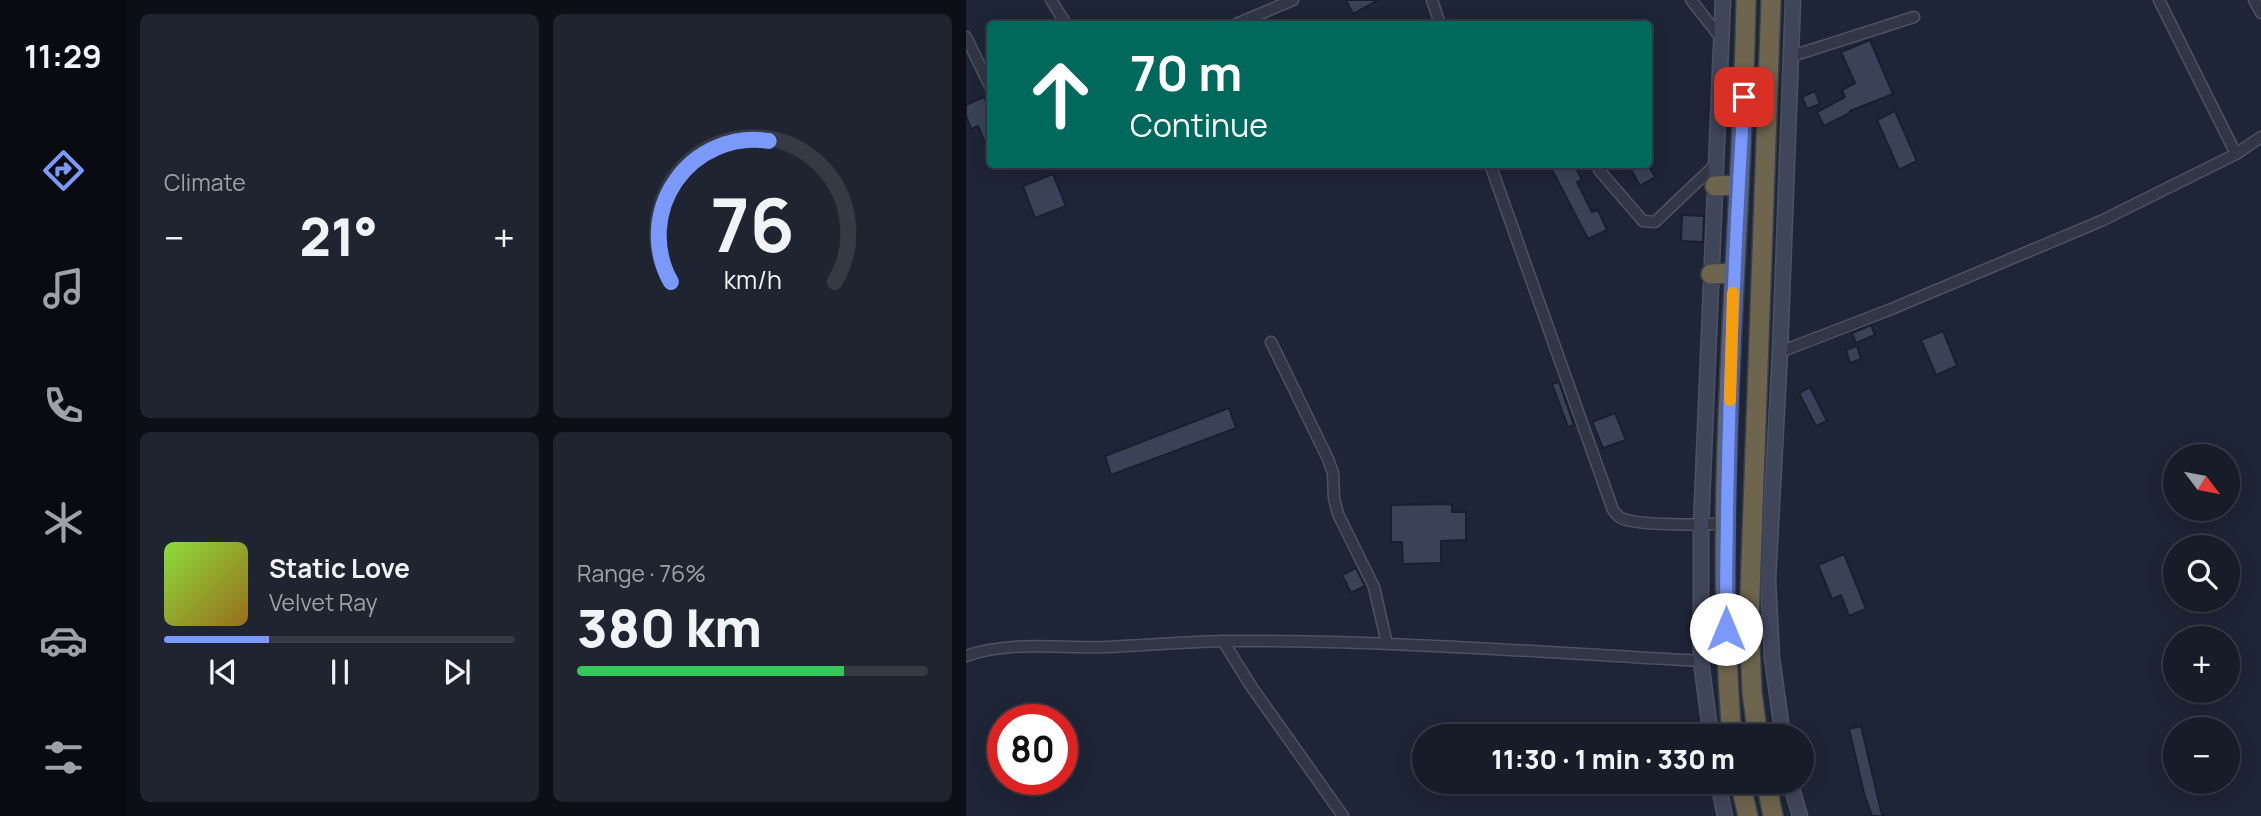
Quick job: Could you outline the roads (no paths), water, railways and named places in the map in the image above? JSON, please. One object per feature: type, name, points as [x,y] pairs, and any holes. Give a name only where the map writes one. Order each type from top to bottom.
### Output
[{"type":"highway","points":[[1731,724],[1726,663],[1726,523],[1746,0]]},
{"type":"highway","points":[[1756,724],[1749,621],[1767,407],[1771,0]]},
{"type":"highway","points":[[1715,186],[1739,185]]},
{"type":"highway","points":[[1711,274],[1734,273]]},
{"type":"highway","points":[[1743,794],[1748,816]]},
{"type":"highway","points":[[1768,794],[1773,816]]},
{"type":"street","points":[[1051,0],[1064,21]]},
{"type":"street","points":[[1243,21],[1293,0]]},
{"type":"street","points":[[1432,0],[1439,21]]},
{"type":"street","points":[[1691,0],[1721,38]]},
{"type":"street","points":[[1710,724],[1701,661],[1701,526],[1723,0]]},
{"type":"street","points":[[1781,724],[1772,658],[1768,580],[1767,407],[1780,352],[1793,0]]},
{"type":"street","points":[[2159,0],[2236,154]]},
{"type":"street","points":[[2254,0],[2261,13]]},
{"type":"street","points":[[1792,56],[1914,17]]},
{"type":"street","points":[[966,37],[987,80]]},
{"type":"street","points":[[1780,352],[1889,310],[2101,221],[2236,154],[2261,137]]},
{"type":"street","points":[[1599,170],[1643,220],[1655,222],[1716,164]]},
{"type":"street","points":[[1491,168],[1613,510],[1620,518],[1634,520],[1701,526],[1726,523]]},
{"type":"street","points":[[1271,342],[1328,459],[1333,473],[1338,514],[1374,587],[1387,644]]},
{"type":"street","points":[[966,656],[991,649],[1020,646],[1102,647],[1223,641],[1387,644],[1701,661]]},
{"type":"street","points":[[1223,641],[1251,686],[1343,816]]},
{"type":"street","points":[[1720,794],[1725,816]]},
{"type":"street","points":[[1794,794],[1800,816]]}]
